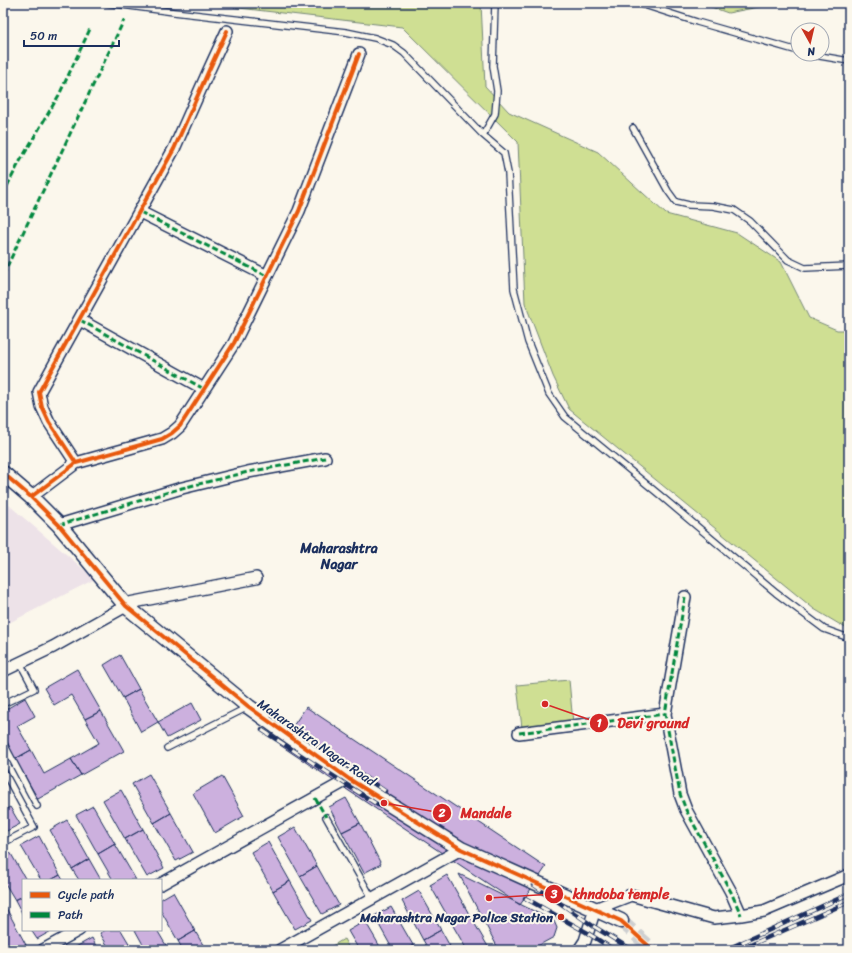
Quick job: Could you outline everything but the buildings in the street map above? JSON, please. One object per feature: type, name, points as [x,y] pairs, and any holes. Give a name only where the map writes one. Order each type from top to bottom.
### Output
[{"type":"street","points":[[76,463],[49,422],[42,407],[39,392],[174,149],[227,31]]},
{"type":"street","points":[[31,497],[76,463],[162,438],[172,433],[180,426],[234,343],[299,211],[359,54]]},
{"type":"street","points":[[140,212],[267,276]]},
{"type":"street","points":[[80,320],[204,389]]},
{"type":"street","points":[[59,525],[182,488],[248,472],[325,458]]},
{"type":"street","name":"Maharashtra Nagar Road","points":[[3,473],[31,497],[59,525],[125,605],[249,707],[349,779],[461,849],[621,921]]},
{"type":"street","points":[[3,671],[54,648],[125,605],[256,578]]},
{"type":"street","points":[[685,597],[665,714],[680,794],[686,810],[731,892],[741,915]]},
{"type":"street","points":[[519,733],[665,714]]},
{"type":"street","points":[[162,883],[349,779]]},
{"type":"street","points":[[280,950],[461,849]]},
{"type":"street","points":[[579,950],[585,941],[595,909],[631,895],[714,918],[764,912],[849,875]]},
{"type":"street","points":[[43,950],[58,946],[78,931]]},
{"type":"lane","points":[[107,3],[346,32],[375,38],[393,45],[404,53],[483,135],[504,153],[508,173],[514,290],[528,342],[549,394],[565,418],[667,501],[776,593],[824,629],[849,638]]},
{"type":"lane","points":[[483,135],[495,114],[497,91],[493,66],[495,3]]},
{"type":"lane","points":[[638,3],[697,22],[790,49]]},
{"type":"lane","points":[[830,58],[849,61]]},
{"type":"lane","points":[[633,128],[668,191],[676,202],[734,210],[750,221],[788,260],[805,268],[849,266]]},
{"type":"lane","points":[[3,704],[34,689],[20,663]]},
{"type":"lane","points":[[167,748],[249,707]]},
{"type":"lane","points":[[3,742],[37,806]]},
{"type":"lane","points":[[3,770],[34,826],[3,843]]},
{"type":"lane","points":[[326,817],[372,898]]},
{"type":"shaded area","points":[[3,500],[95,579],[3,626]]},
{"type":"green space","points":[[196,3],[481,3],[485,86],[509,112],[598,152],[666,214],[737,233],[781,262],[809,318],[837,330],[849,330],[849,630],[814,609],[569,409],[553,376],[525,303],[518,142],[402,27]]},
{"type":"green space","points":[[700,3],[776,3],[728,13]]},
{"type":"green space","points":[[569,680],[573,723],[522,728],[517,685]]},
{"type":"green space","points":[[344,939],[350,950],[325,950]]},
{"type":"tunnel","points":[[621,921],[653,950]]},
{"type":"railway","points":[[273,716],[385,791]]},
{"type":"railway","points":[[262,730],[378,805]]},
{"type":"railway","points":[[534,885],[593,926],[632,950]]},
{"type":"railway","points":[[725,950],[849,894]]},
{"type":"railway","points":[[525,898],[586,932],[614,950]]},
{"type":"railway","points":[[739,950],[849,902]]},
{"type":"marked path","points":[[3,275],[124,20]]},
{"type":"marked path","points":[[3,194],[19,163],[59,95],[90,29]]},
{"type":"marked path","points":[[140,212],[267,276]]},
{"type":"marked path","points":[[80,320],[204,389]]},
{"type":"marked path","points":[[59,525],[182,488],[248,472],[325,458]]},
{"type":"marked path","points":[[685,597],[665,714],[680,794],[686,810],[731,892],[741,915]]},
{"type":"marked path","points":[[519,733],[665,714]]},
{"type":"marked path","points":[[315,798],[326,817]]},
{"type":"cycle path","points":[[76,463],[49,422],[42,407],[39,392],[174,149],[227,31]]},
{"type":"cycle path","points":[[31,497],[76,463],[162,439],[180,426],[234,343],[299,211],[359,54]]},
{"type":"cycle path","points":[[3,473],[31,497],[59,525],[126,606],[249,707],[349,779],[461,849],[621,921],[653,950]]},
{"type":"place","name":"Devi ground","points":[[545,704]]},
{"type":"place","name":"Mandale","points":[[384,803]]},
{"type":"place","name":"khndoba temple","points":[[489,898]]},
{"type":"place","name":"Maharashtra Nagar Police Station","points":[[561,917]]},
{"type":"district","name":"Maharashtra Nagar","points":[[339,556]]}]
